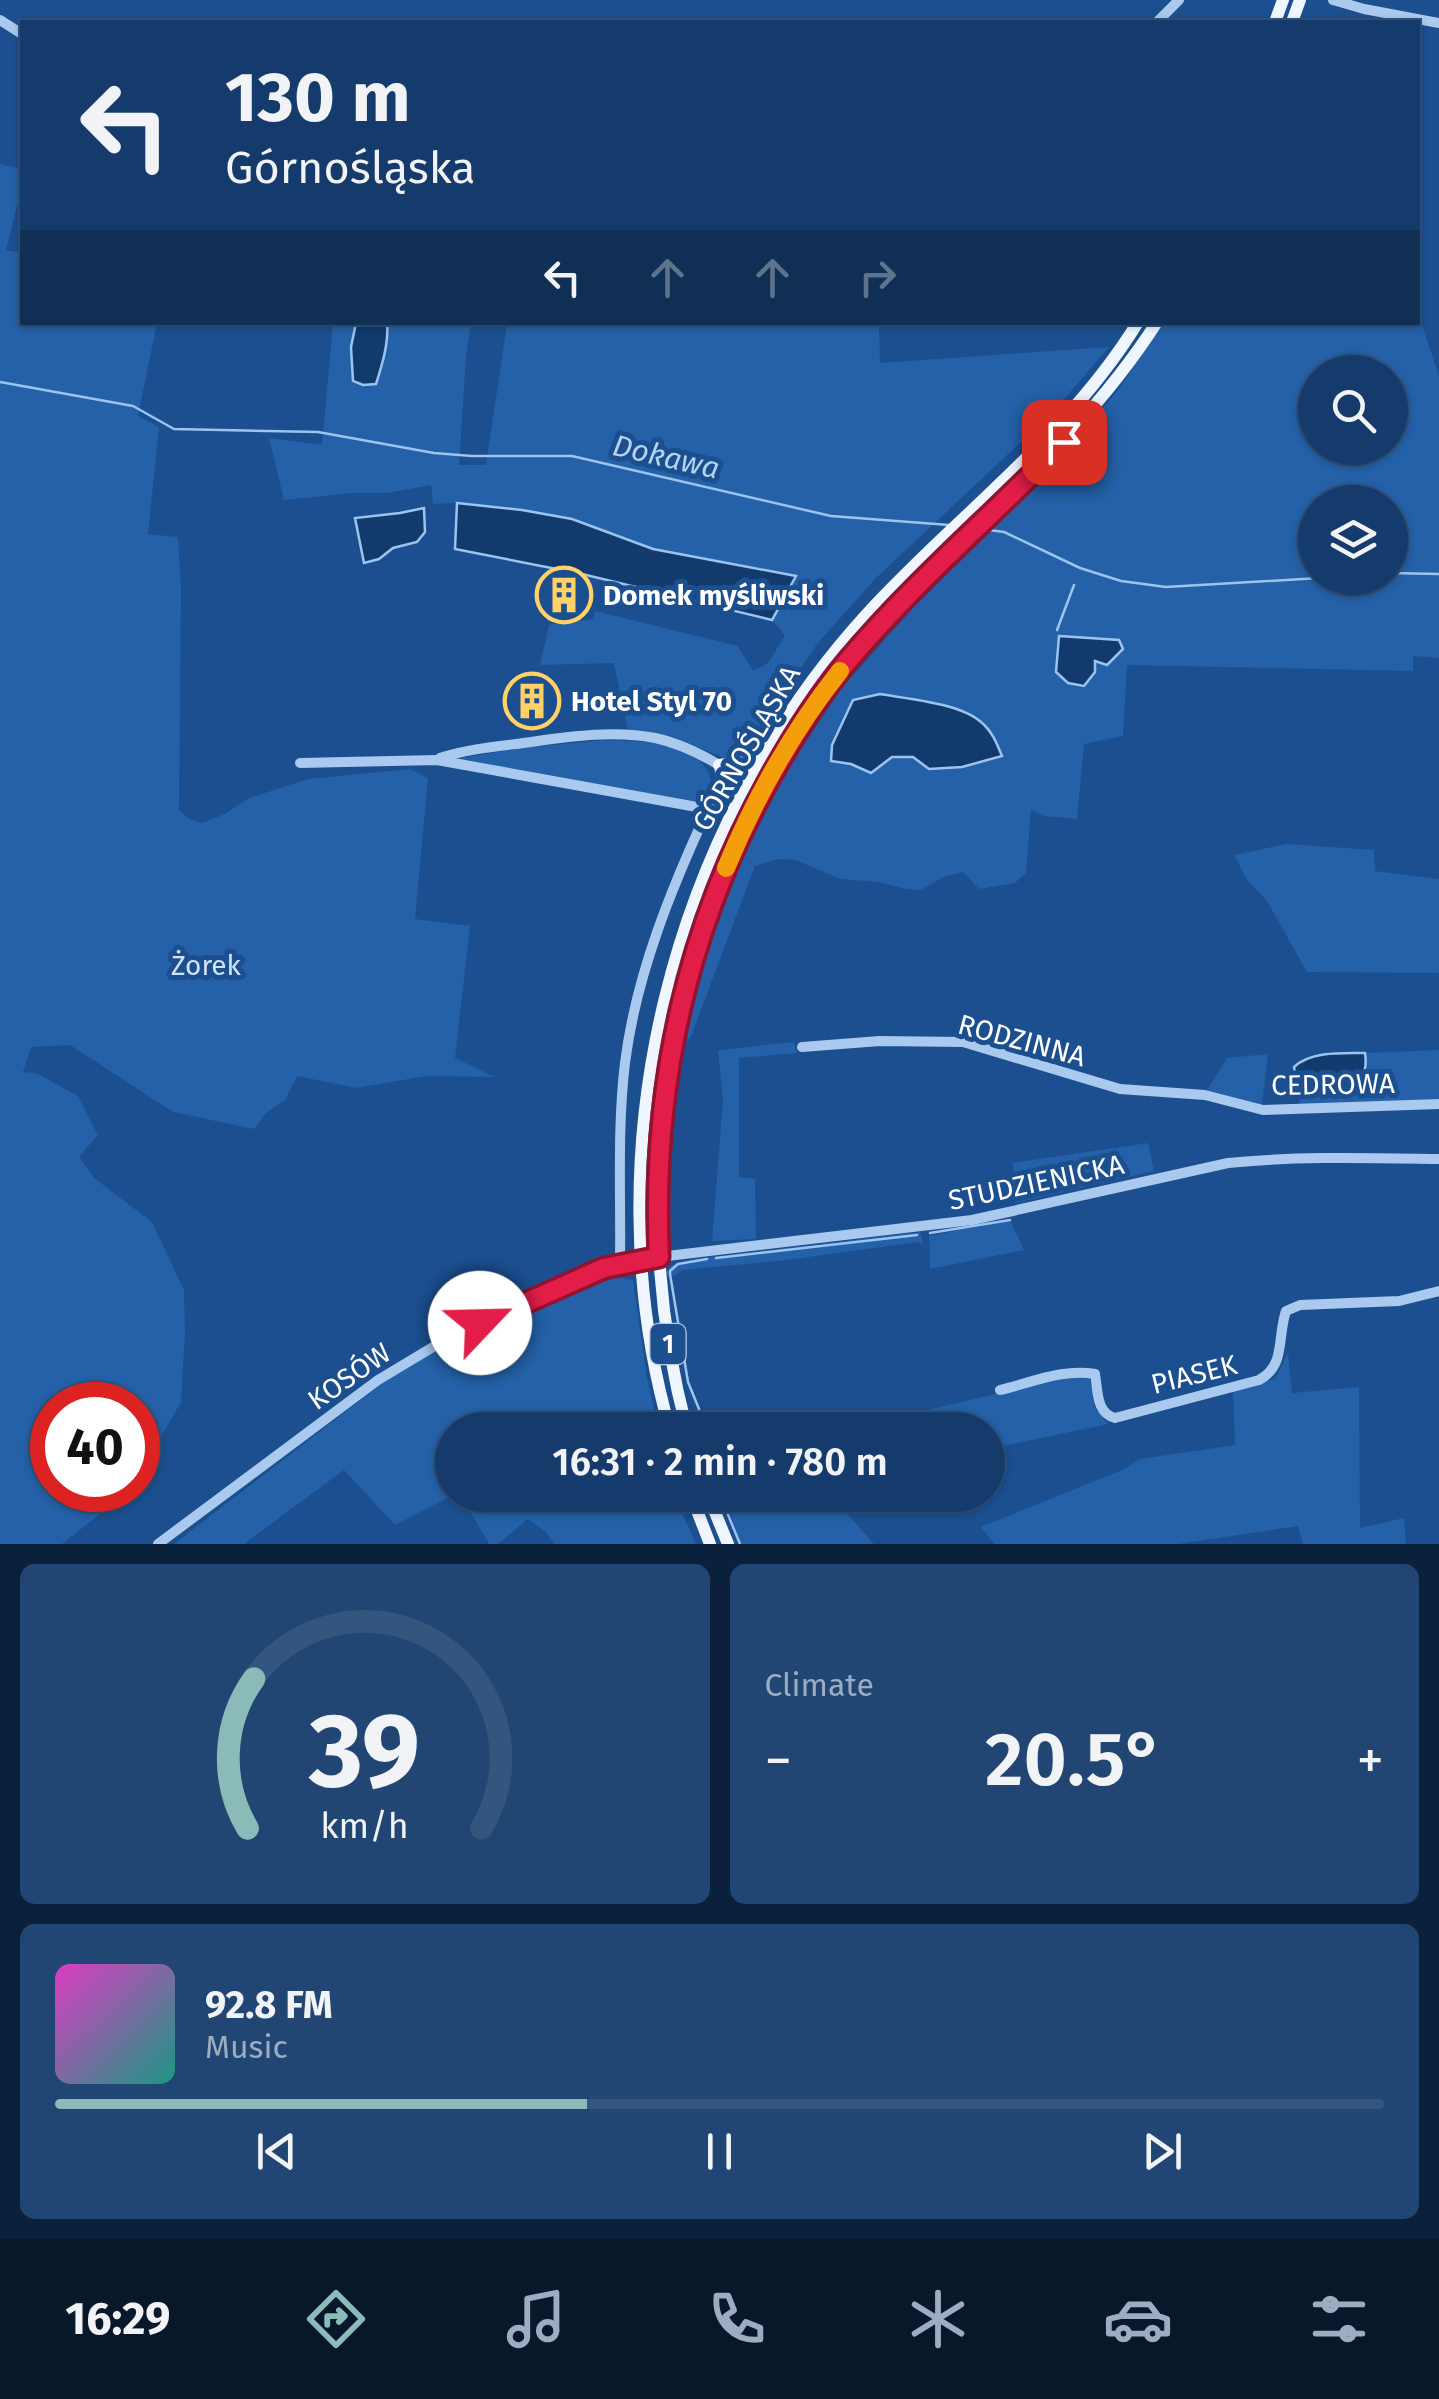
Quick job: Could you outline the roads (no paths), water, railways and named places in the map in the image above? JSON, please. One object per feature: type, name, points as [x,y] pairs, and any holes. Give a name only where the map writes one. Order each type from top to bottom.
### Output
[{"type":"main road","name":"GÓRNOŚLĄSKA","points":[[666,1412],[648,1322],[642,1260],[644,1134],[652,1063],[669,981],[714,852],[785,720],[831,656],[873,607],[1073,410],[1136,325]]},
{"type":"main road","name":"GÓRNOŚLĄSKA","points":[[683,1412],[664,1320],[657,1182],[660,1136],[668,1066],[684,990],[723,875],[760,796],[824,691],[878,626],[1082,423],[1155,325]]},
{"type":"main road","points":[[720,765],[762,760]]},
{"type":"main road","points":[[697,1512],[710,1544]]},
{"type":"main road","points":[[715,1512],[728,1544]]},
{"type":"street","points":[[1159,20],[1179,0]]},
{"type":"street","points":[[1334,0],[1439,23]]},
{"type":"street","points":[[437,760],[495,747],[626,735],[679,744],[720,765],[721,780],[682,865],[654,943],[625,1061],[620,1121],[620,1263]]},
{"type":"street","points":[[300,764],[437,760],[708,809]]},
{"type":"street","name":"RODZINNA","points":[[802,1047],[880,1041],[964,1042],[1120,1088],[1205,1094],[1230,1101]]},
{"type":"street","name":"CEDROWA","points":[[1230,1101],[1263,1110],[1439,1104]]},
{"type":"street","name":"STUDZIENICKA","points":[[642,1260],[972,1220],[1228,1163],[1269,1159],[1439,1159]]},
{"type":"street","name":"KOSÓW","points":[[163,1542],[378,1380],[419,1354],[594,1272],[642,1260]]},
{"type":"street","name":"PIASEK","points":[[1000,1390],[1060,1375],[1095,1374],[1100,1408],[1106,1416],[1115,1418],[1271,1374],[1277,1364],[1286,1311],[1300,1305],[1399,1301],[1439,1291]]},
{"type":"waterway","name":"Dokawa","points":[[0,382],[133,406],[174,429],[318,432],[472,456],[572,456],[831,516],[949,525]]},
{"type":"waterway","name":"Dokawa","points":[[982,529],[1004,532],[1080,568],[1121,581],[1166,587],[1298,579]]},
{"type":"waterway","name":"Dokawa","points":[[1408,573],[1439,574]]},
{"type":"waterway","points":[[1057,630],[1074,585]]},
{"type":"waterway","points":[[930,1233],[1010,1220]]},
{"type":"waterway","points":[[716,1258],[917,1235]]},
{"type":"waterway","points":[[699,1412],[688,1382],[670,1271],[678,1264],[707,1259]]},
{"type":"waterway","points":[[727,1512],[740,1544]]},
{"type":"place","name":"Domek myśliwski","points":[[564,595]]},
{"type":"place","name":"Hotel Styl 70","points":[[532,701]]},
{"type":"park label","name":"Żorek","points":[[206,965]]}]
